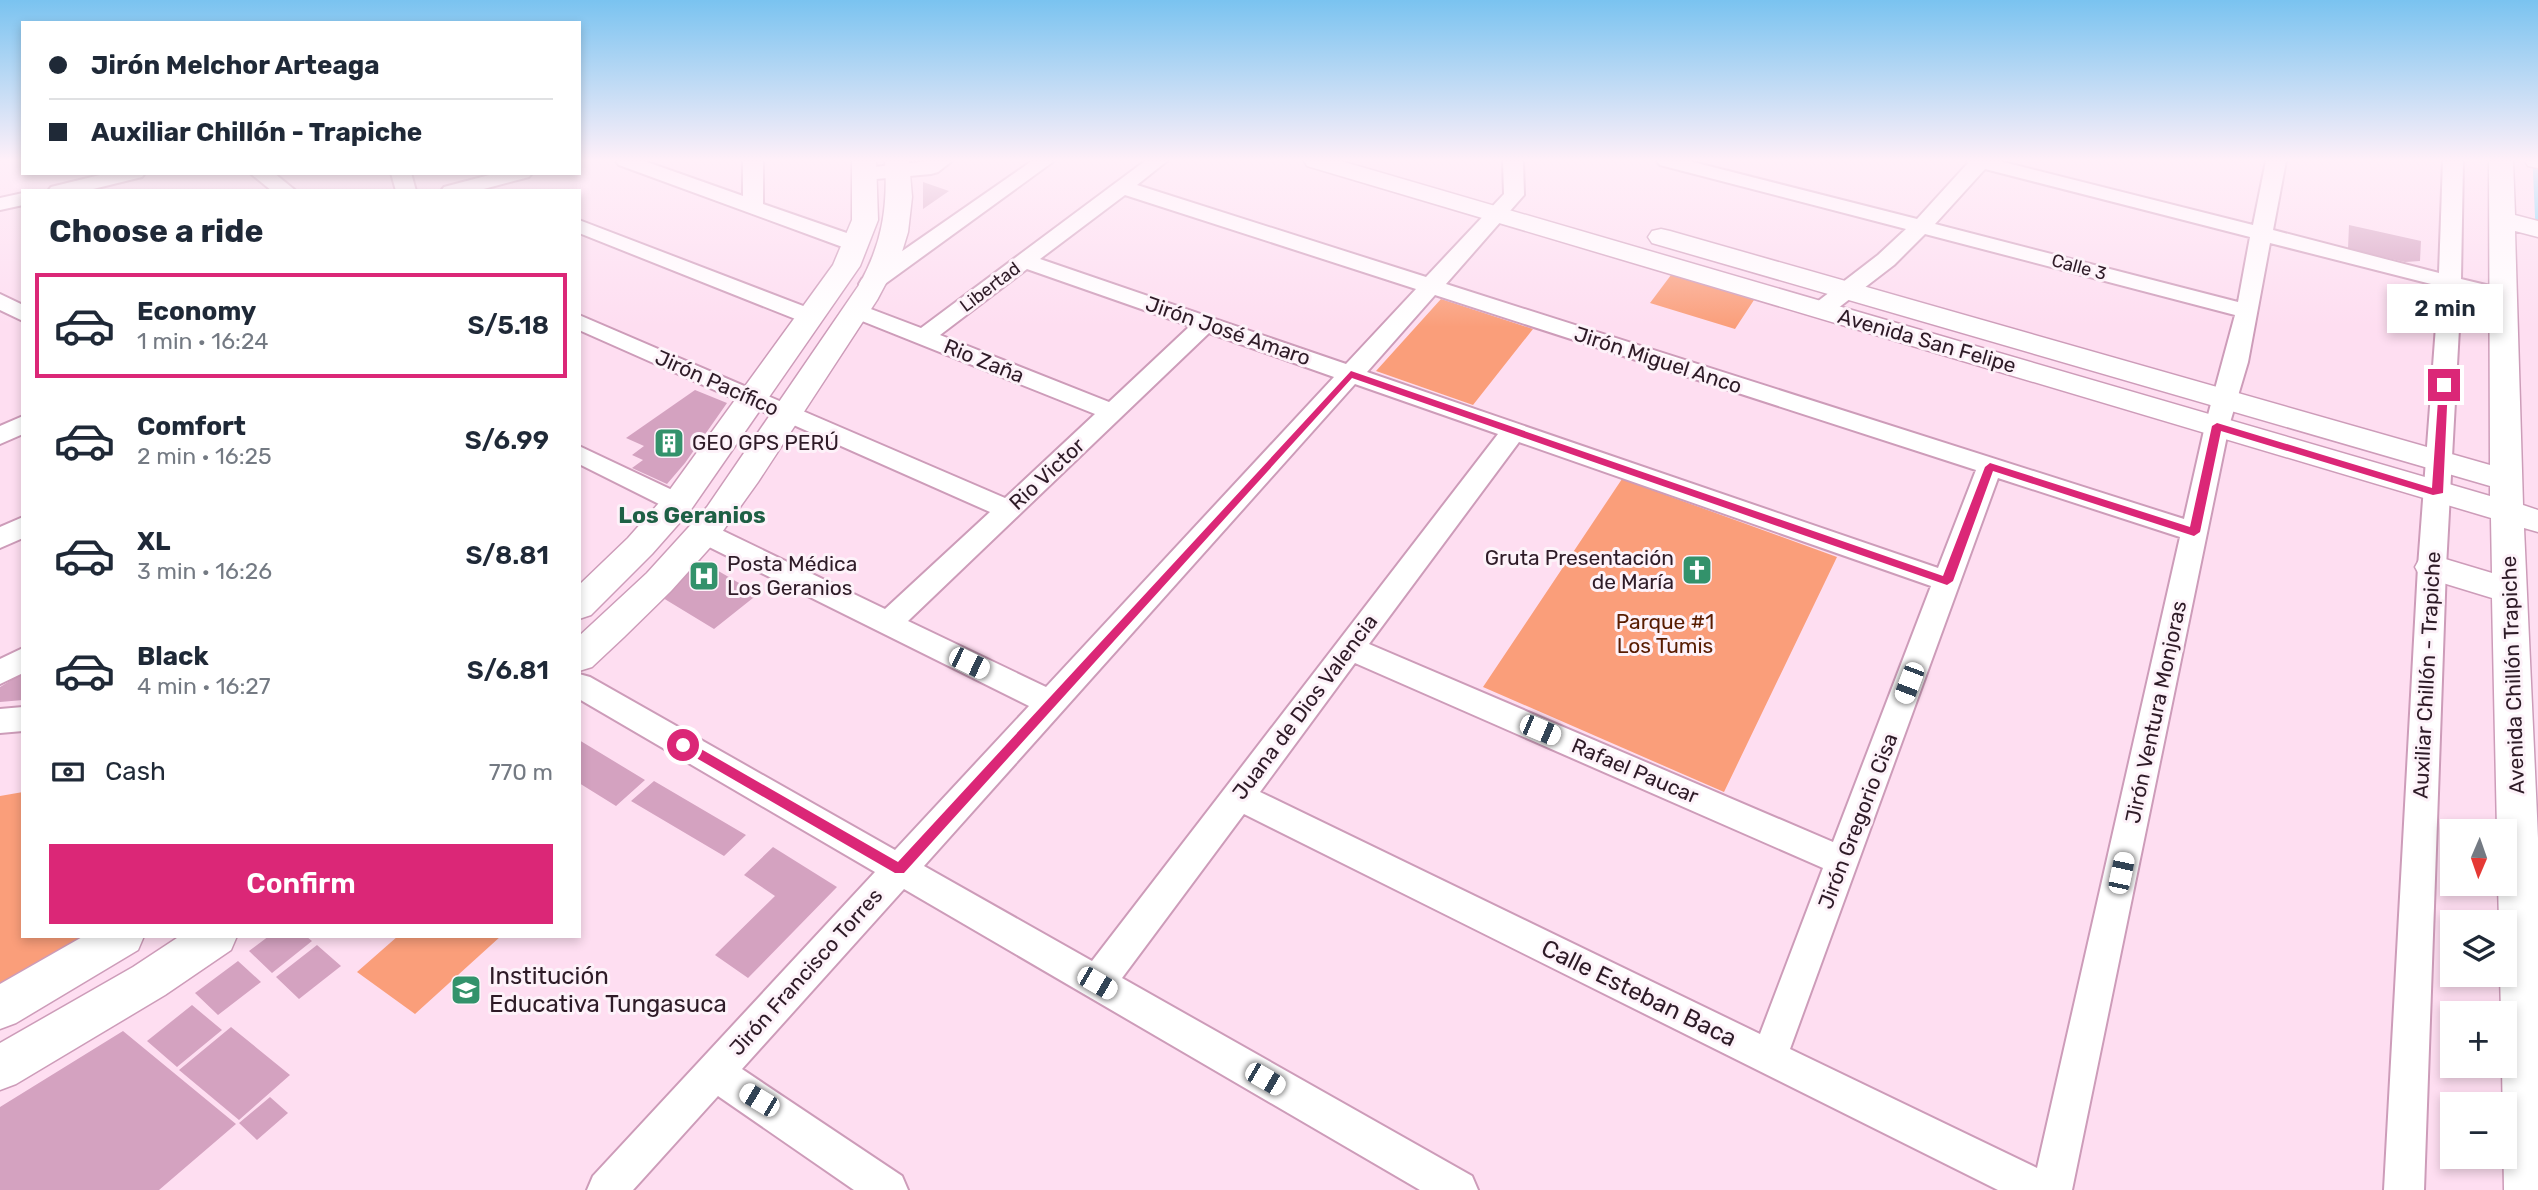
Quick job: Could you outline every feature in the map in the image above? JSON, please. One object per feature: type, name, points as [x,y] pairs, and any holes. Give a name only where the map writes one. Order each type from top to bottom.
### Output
[{"type":"main road","points":[[581,604],[640,546],[678,503],[754,399],[846,266],[864,217]]},
{"type":"main road","points":[[581,655],[651,591],[704,533],[863,297],[887,255],[898,217]]},
{"type":"main road","name":"Avenida San Felipe","points":[[1540,217],[1821,310],[2222,413]]},
{"type":"main road","name":"Avenida San Felipe","points":[[1551,217],[1847,291],[2222,413],[2438,477],[2517,504]]},
{"type":"main road","name":"Avenida Chillón Trapiche","points":[[2502,217],[2503,296],[2517,504],[2510,591],[2529,1190]]},
{"type":"main road","points":[[2502,220],[2538,229]]},
{"type":"main road","points":[[2432,567],[2510,591]]},
{"type":"main road","points":[[0,1008],[119,938]]},
{"type":"main road","points":[[0,1068],[149,981],[213,938]]},
{"type":"street","points":[[780,217],[856,244]]},
{"type":"street","points":[[863,297],[970,217]]},
{"type":"street","name":"Libertad","points":[[923,337],[1083,217]]},
{"type":"street","name":"Jirón Miguel Anco","points":[[1214,217],[2194,532]]},
{"type":"street","name":"Jirón Francisco Torres","points":[[607,1190],[1494,217]]},
{"type":"street","name":"Calle 3","points":[[1885,217],[2247,311]]},
{"type":"street","points":[[1821,310],[1886,260],[1930,217]]},
{"type":"street","points":[[2193,217],[2503,296]]},
{"type":"street","name":"Jirón Ventura Monjoras","points":[[2052,1190],[2194,532],[2247,311],[2264,217]]},
{"type":"street","name":"Auxiliar Chillón - Trapiche","points":[[2404,1190],[2432,567],[2452,217]]},
{"type":"street","points":[[581,227],[811,317]]},
{"type":"street","name":"Jirón José Amaro","points":[[1024,261],[1947,581]]},
{"type":"street","name":"Rio Zaña","points":[[863,297],[923,337],[1112,412]]},
{"type":"street","points":[[0,301],[21,313]]},
{"type":"street","name":"Jirón Pacífico","points":[[581,323],[1009,510]]},
{"type":"street","name":"Rio Victor","points":[[888,623],[1206,324]]},
{"type":"street","points":[[0,436],[21,425]]},
{"type":"street","name":"Juana de Dios Valencia","points":[[1097,983],[1514,431]]},
{"type":"street","points":[[581,455],[678,503]]},
{"type":"street","name":"Jirón Gregorio Cisa","points":[[1769,1056],[1990,467]]},
{"type":"street","points":[[0,539],[21,527]]},
{"type":"street","points":[[704,533],[1051,703]]},
{"type":"street","name":"Rafael Paucar","points":[[1350,648],[1842,861]]},
{"type":"street","points":[[0,673],[21,660]]},
{"type":"street","points":[[581,686],[1458,1190]]},
{"type":"street","points":[[0,721],[21,719]]},
{"type":"street","name":"Calle Esteban Baca","points":[[1238,796],[2040,1190]]},
{"type":"street","points":[[714,1073],[759,1100],[888,1190]]},
{"type":"green space","points":[[1671,275],[1754,300],[1735,329],[1650,303]]},
{"type":"green space","points":[[1441,299],[1533,329],[1473,405],[1376,371]]},
{"type":"green space","name":"Parque #1 Los Tumis","points":[[1622,479],[1837,557],[1724,792],[1483,687]]},
{"type":"green space","points":[[21,792],[21,938],[84,938],[0,987],[0,796]]},
{"type":"green space","points":[[396,938],[499,938],[415,1014],[357,972]]},
{"type":"building","points":[[2349,225],[2421,241],[2420,261],[2405,262],[2348,249]]},
{"type":"building","points":[[695,390],[727,403],[685,463],[667,484],[632,468],[643,460],[632,455],[644,446],[626,438]]},
{"type":"building","name":"Posta Médica Los Geranios","points":[[696,558],[758,594],[714,629],[663,598]]},
{"type":"building","points":[[21,674],[21,700],[0,702],[0,687]]},
{"type":"building","points":[[581,741],[645,780],[616,806],[581,784]]},
{"type":"building","points":[[654,781],[746,835],[724,856],[631,801]]},
{"type":"building","points":[[773,847],[837,887],[748,978],[715,955],[775,896],[744,875]]},
{"type":"building","points":[[266,938],[308,938],[312,941],[272,973],[249,951]]},
{"type":"building","points":[[317,945],[341,966],[299,999],[276,977]]},
{"type":"building","points":[[238,961],[261,982],[218,1015],[195,993]]},
{"type":"building","points":[[192,1005],[222,1030],[177,1067],[147,1041]]},
{"type":"building","points":[[231,1027],[290,1075],[239,1120],[179,1070]]},
{"type":"building","points":[[123,1031],[236,1124],[159,1190],[0,1190],[0,1107]]},
{"type":"building","points":[[270,1097],[288,1113],[257,1140],[239,1123]]},
{"type":"waterway","points":[[2538,217],[2538,227]]},
{"type":"place","name":"GEO GPS PERÚ","points":[[669,443]]},
{"type":"place","name":"Gruta Presentación de María","points":[[1697,570]]},
{"type":"place","name":"Posta Médica Los Geranios","points":[[704,576]]},
{"type":"place","name":"Institución Educativa Tungasuca","points":[[466,990]]},
{"type":"district","name":"Los Geranios","points":[[692,515]]},
{"type":"route","points":[[683,745],[899,869],[1351,374],[1947,581],[1990,467],[2194,532],[2217,426],[2437,493],[2444,385]]}]
